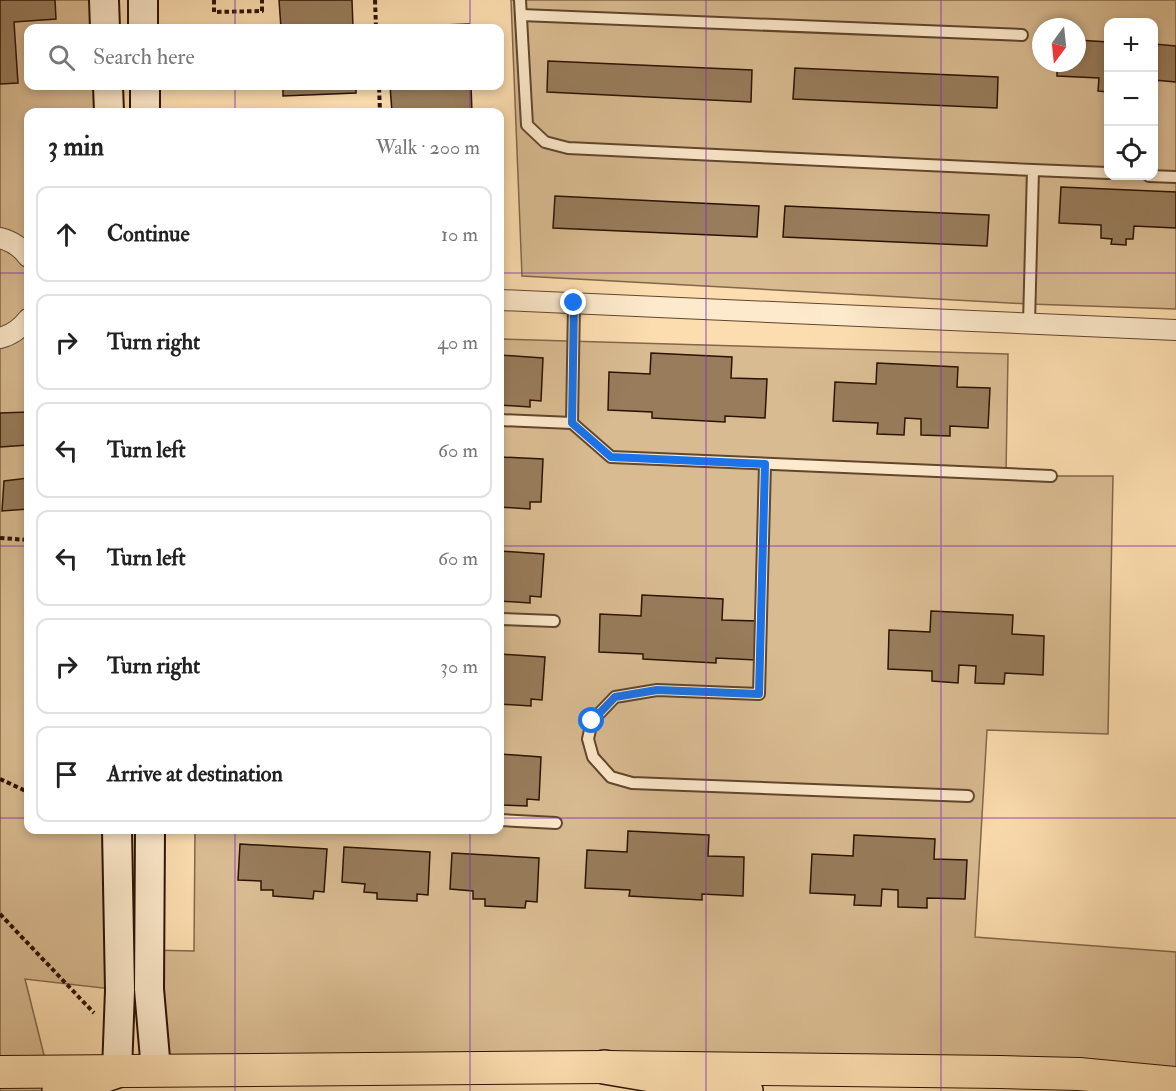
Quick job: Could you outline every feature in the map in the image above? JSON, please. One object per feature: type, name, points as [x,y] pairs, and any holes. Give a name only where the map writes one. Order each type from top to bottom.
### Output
[{"type":"highway","points":[[604,1067],[747,1091]]},
{"type":"highway","points":[[59,1091],[117,1071]]},
{"type":"main road","points":[[0,1072],[604,1067],[1022,1072],[1079,1074],[1176,1083]]},
{"type":"street","points":[[104,0],[105,24]]},
{"type":"street","points":[[143,0],[143,24]]},
{"type":"street","points":[[108,90],[109,108]]},
{"type":"street","points":[[145,90],[145,108]]},
{"type":"street","points":[[0,238],[8,240],[24,251]]},
{"type":"street","points":[[504,300],[1176,330]]},
{"type":"street","points":[[0,338],[24,324]]},
{"type":"street","points":[[117,834],[117,1071]]},
{"type":"street","points":[[150,834],[149,989],[156,1070]]},
{"type":"lane","points":[[520,0],[527,125],[545,142],[568,148],[1104,173]]},
{"type":"lane","points":[[521,15],[1022,35]]},
{"type":"lane","points":[[1029,323],[1033,170]]},
{"type":"lane","points":[[1158,176],[1176,177]]},
{"type":"lane","points":[[572,423],[574,303]]},
{"type":"lane","points":[[504,420],[572,423],[611,457],[1051,476]]},
{"type":"lane","points":[[765,464],[759,694],[657,690],[615,697],[592,721],[588,739],[593,757],[611,777],[632,783],[968,796]]},
{"type":"lane","points":[[504,619],[554,621]]},
{"type":"lane","points":[[504,820],[555,823]]},
{"type":"path","points":[[214,0],[214,12],[262,11],[262,0]]},
{"type":"path","points":[[375,0],[376,24]]},
{"type":"path","points":[[379,90],[380,108]]},
{"type":"path","points":[[0,538],[24,540]]},
{"type":"path","points":[[0,779],[24,790]]},
{"type":"path","points":[[0,914],[118,1039]]},
{"type":"shaded area","points":[[0,0],[104,0],[105,24],[24,24],[24,90],[108,90],[109,108],[24,108],[24,834],[117,834],[120,990],[25,979],[53,1091],[0,1091]]},
{"type":"shaded area","points":[[511,0],[1176,0],[1176,309],[1029,304],[522,276]]},
{"type":"shaded area","points":[[504,339],[1008,354],[1006,474],[1113,476],[1108,734],[987,730],[975,937],[1176,952],[1176,1083],[156,1070],[149,950],[194,951],[195,834],[504,834]]},
{"type":"building","points":[[0,0],[55,0],[56,19],[14,22],[18,83],[0,84]]},
{"type":"building","points":[[279,0],[352,0],[353,24],[281,24]]},
{"type":"building","points":[[1086,41],[1104,42],[1104,92],[1098,91],[1099,78],[1057,76],[1057,72],[1086,72]]},
{"type":"building","points":[[1158,44],[1176,46],[1176,82],[1158,80]]},
{"type":"building","points":[[548,61],[752,70],[751,102],[547,92]]},
{"type":"building","points":[[795,68],[998,77],[997,108],[793,99]]},
{"type":"building","points":[[283,90],[356,90],[356,93],[283,96]]},
{"type":"building","points":[[390,90],[471,90],[472,108],[392,108]]},
{"type":"building","points":[[1061,187],[1176,192],[1176,228],[1134,226],[1133,239],[1126,239],[1126,245],[1111,244],[1112,239],[1101,238],[1101,225],[1059,223]]},
{"type":"building","points":[[555,196],[759,206],[757,237],[553,228]]},
{"type":"building","points":[[785,206],[989,215],[987,246],[783,237]]},
{"type":"building","points":[[651,353],[732,357],[731,378],[767,379],[765,418],[725,416],[725,422],[652,418],[652,412],[608,410],[609,372],[650,374]]},
{"type":"building","points":[[504,355],[543,358],[541,401],[530,400],[530,407],[504,405]]},
{"type":"building","points":[[877,363],[958,367],[957,387],[990,388],[988,428],[950,426],[950,436],[921,435],[921,419],[905,418],[904,435],[877,434],[878,423],[833,421],[835,382],[876,384]]},
{"type":"building","points":[[24,412],[24,445],[0,447],[0,413]]},
{"type":"building","points":[[504,457],[543,459],[541,502],[530,502],[530,509],[504,507]]},
{"type":"building","points":[[24,478],[24,509],[2,511],[4,481]]},
{"type":"building","points":[[504,551],[544,554],[541,597],[530,596],[530,603],[504,601]]},
{"type":"building","points":[[642,595],[723,599],[722,620],[758,621],[756,660],[716,658],[716,663],[643,659],[643,654],[599,652],[600,614],[641,616]]},
{"type":"building","points":[[931,611],[1013,615],[1012,634],[1044,636],[1043,675],[1005,673],[1004,684],[975,683],[976,666],[959,665],[958,683],[932,681],[932,671],[888,669],[889,630],[930,632]]},
{"type":"building","points":[[504,654],[545,657],[542,700],[531,699],[531,706],[504,704]]},
{"type":"building","points":[[504,754],[541,757],[539,800],[527,799],[527,806],[504,805]]},
{"type":"building","points":[[628,831],[709,835],[708,856],[744,857],[743,896],[702,894],[702,900],[629,896],[630,890],[585,888],[587,850],[627,852]]},
{"type":"building","points":[[854,835],[935,839],[934,859],[967,860],[965,899],[927,898],[927,908],[898,907],[898,890],[882,889],[881,906],[854,905],[855,895],[810,893],[812,854],[853,856]]},
{"type":"building","points":[[240,844],[327,849],[324,892],[314,891],[313,899],[273,896],[273,890],[261,890],[261,881],[238,880]]},
{"type":"building","points":[[344,847],[430,852],[428,895],[417,894],[417,901],[377,899],[377,893],[364,892],[365,884],[342,882]]},
{"type":"building","points":[[452,853],[539,858],[537,902],[526,901],[525,908],[485,906],[485,899],[473,899],[473,891],[450,889]]},
{"type":"route","points":[[574,303],[572,423],[611,457],[765,464],[759,694],[657,690],[615,697],[592,721]]}]
